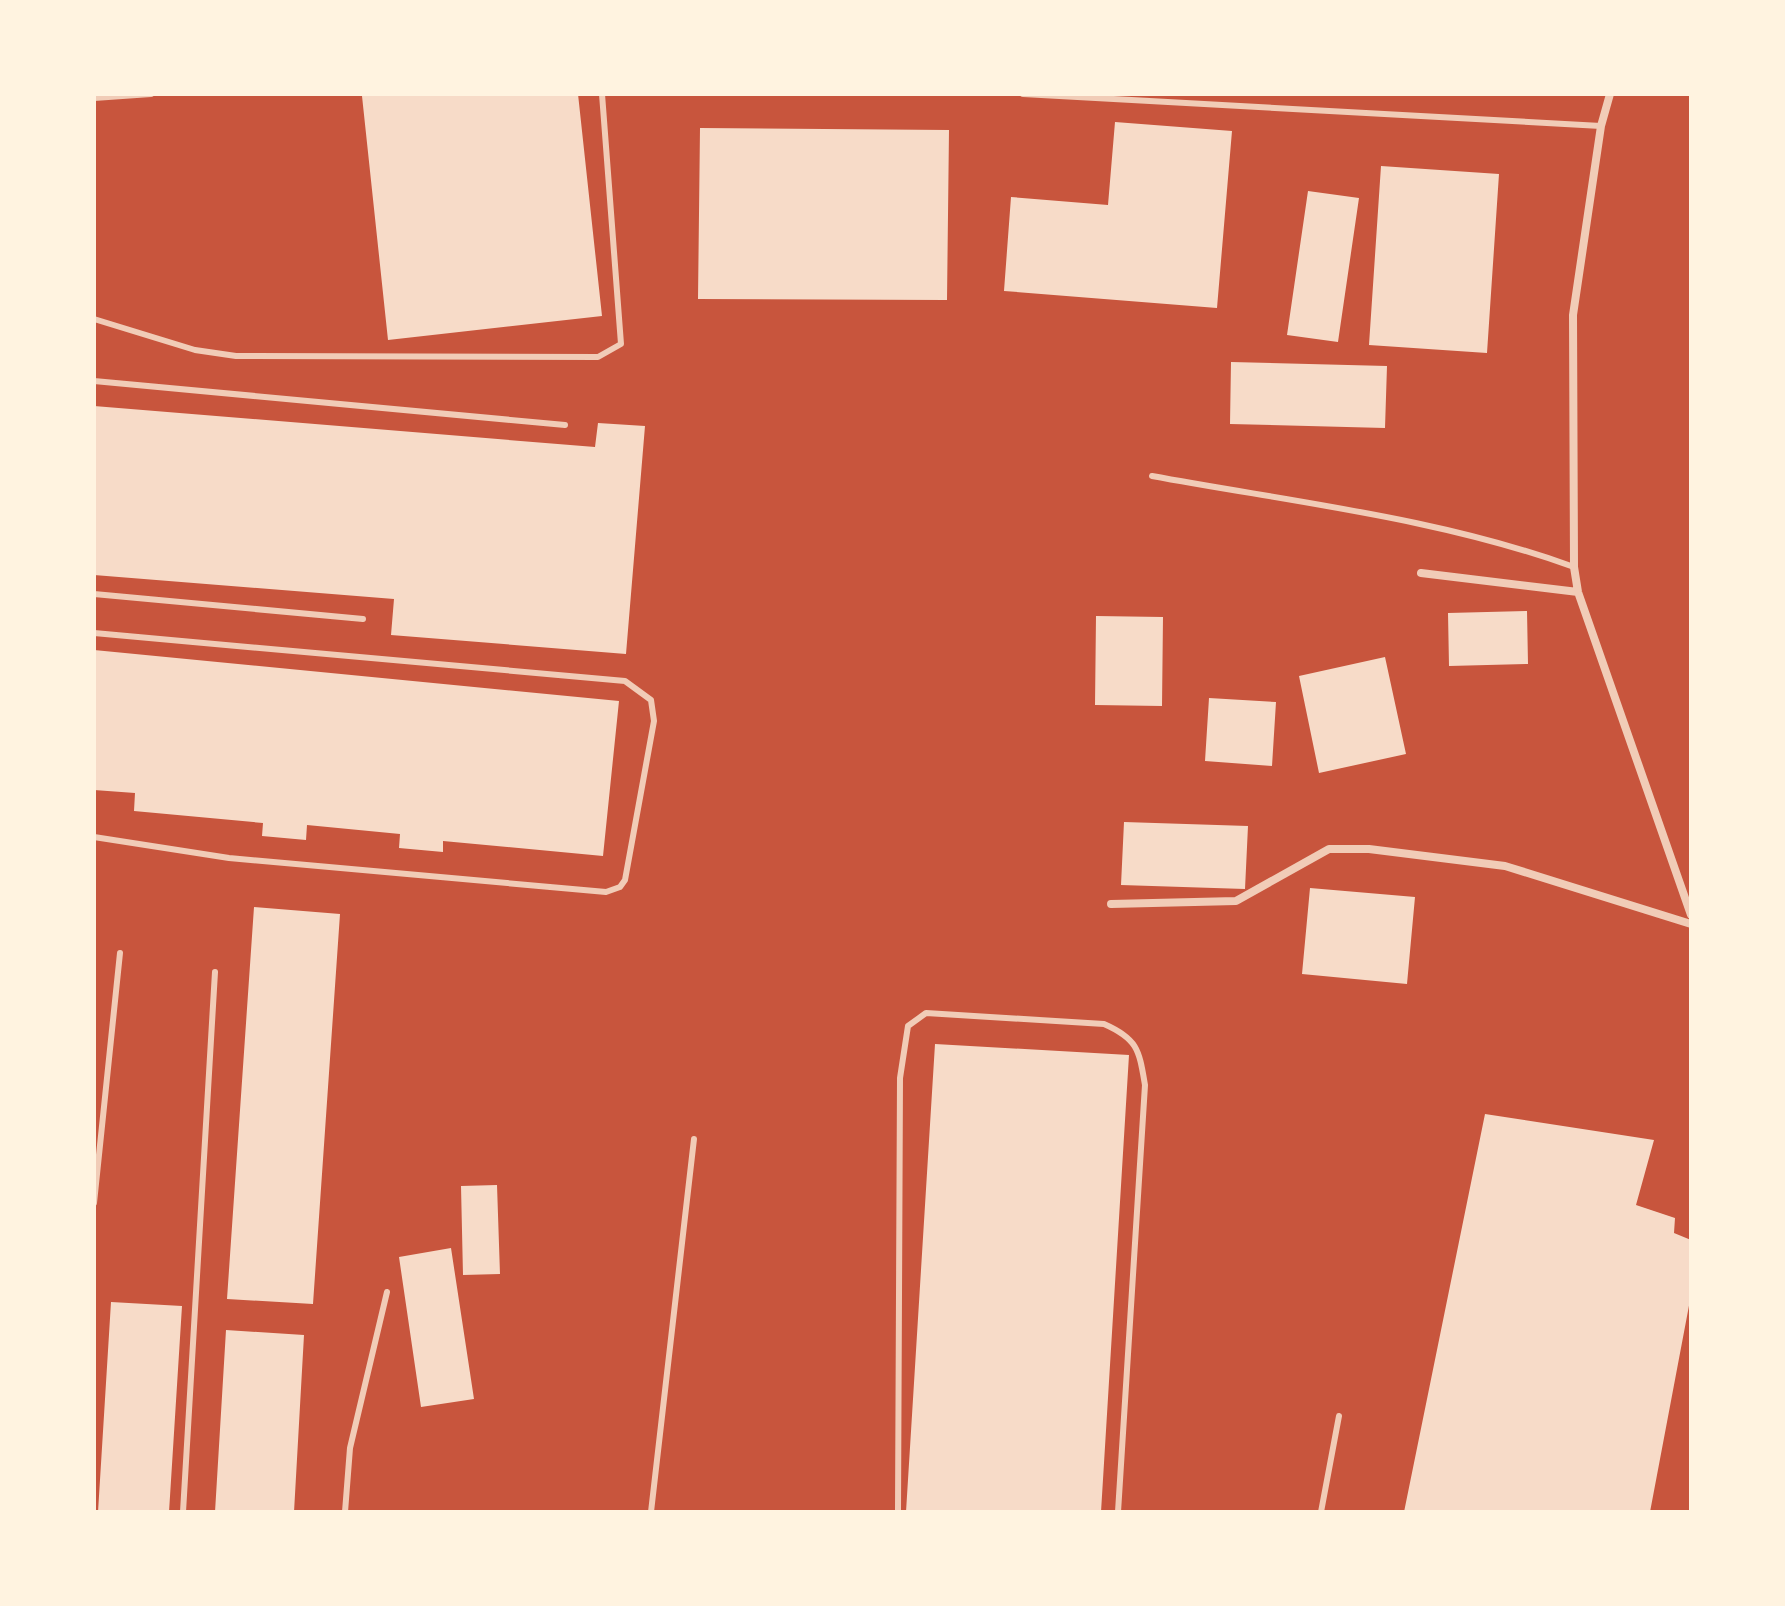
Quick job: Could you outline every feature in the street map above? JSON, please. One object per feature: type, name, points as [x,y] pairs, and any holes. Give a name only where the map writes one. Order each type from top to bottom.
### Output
[{"type":"street","points":[[1610,94],[1601,126],[1573,315],[1574,567],[1578,592],[1691,915]]},
{"type":"street","points":[[1421,573],[1578,592]]},
{"type":"street","points":[[1111,904],[1236,901],[1329,849],[1369,849],[1505,866],[1691,924]]},
{"type":"lane","points":[[94,98],[151,94]]},
{"type":"lane","points":[[94,319],[195,350],[236,356],[598,357],[621,344],[602,94]]},
{"type":"lane","points":[[1023,94],[1601,126]]},
{"type":"lane","points":[[94,381],[565,425]]},
{"type":"lane","points":[[1152,476],[1451,530],[1509,543],[1574,567]]},
{"type":"lane","points":[[94,594],[363,619]]},
{"type":"lane","points":[[94,633],[625,681],[651,700],[654,721],[625,880],[620,887],[606,892],[229,858],[94,837]]},
{"type":"lane","points":[[94,1203],[120,953]]},
{"type":"lane","points":[[183,1512],[215,972]]},
{"type":"lane","points":[[898,1512],[900,1078],[908,1026],[926,1013],[1104,1024],[1124,1033],[1139,1051],[1145,1085],[1118,1512]]},
{"type":"lane","points":[[651,1512],[694,1139]]},
{"type":"lane","points":[[345,1512],[350,1448],[369,1356],[387,1292]]},
{"type":"lane","points":[[1321,1512],[1339,1416]]},
{"type":"building","points":[[578,94],[602,316],[388,340],[362,96]]},
{"type":"building","points":[[1115,122],[1232,131],[1217,308],[1004,291],[1011,197],[1108,205]]},
{"type":"building","points":[[700,128],[949,130],[947,300],[698,299]]},
{"type":"building","points":[[1381,166],[1499,174],[1487,353],[1369,345]]},
{"type":"building","points":[[1308,191],[1359,198],[1338,342],[1287,335]]},
{"type":"building","points":[[1231,362],[1387,366],[1385,428],[1230,424]]},
{"type":"building","points":[[94,406],[595,447],[598,423],[645,426],[626,654],[391,635],[394,599],[94,575]]},
{"type":"building","points":[[1527,611],[1528,664],[1449,666],[1448,613]]},
{"type":"building","points":[[1096,616],[1163,617],[1162,706],[1095,705]]},
{"type":"building","points":[[94,650],[619,701],[603,856],[443,841],[443,852],[399,848],[400,834],[307,825],[306,840],[262,836],[263,823],[134,811],[135,793],[94,790]]},
{"type":"building","points":[[1385,657],[1406,754],[1319,773],[1299,676]]},
{"type":"building","points":[[1209,698],[1276,702],[1272,766],[1205,761]]},
{"type":"building","points":[[1124,822],[1248,826],[1245,889],[1121,885]]},
{"type":"building","points":[[1310,888],[1415,897],[1407,984],[1302,974]]},
{"type":"building","points":[[254,907],[340,914],[313,1304],[227,1299]]},
{"type":"building","points":[[935,1044],[1129,1055],[1101,1512],[906,1512]]},
{"type":"building","points":[[1485,1114],[1654,1140],[1636,1205],[1675,1218],[1674,1233],[1691,1240],[1691,1295],[1650,1512],[1404,1512]]},
{"type":"building","points":[[497,1185],[500,1274],[463,1275],[461,1186]]},
{"type":"building","points":[[451,1248],[474,1399],[421,1407],[399,1257]]},
{"type":"building","points":[[111,1302],[182,1306],[169,1512],[98,1512]]},
{"type":"building","points":[[226,1330],[304,1335],[294,1512],[215,1512]]}]
